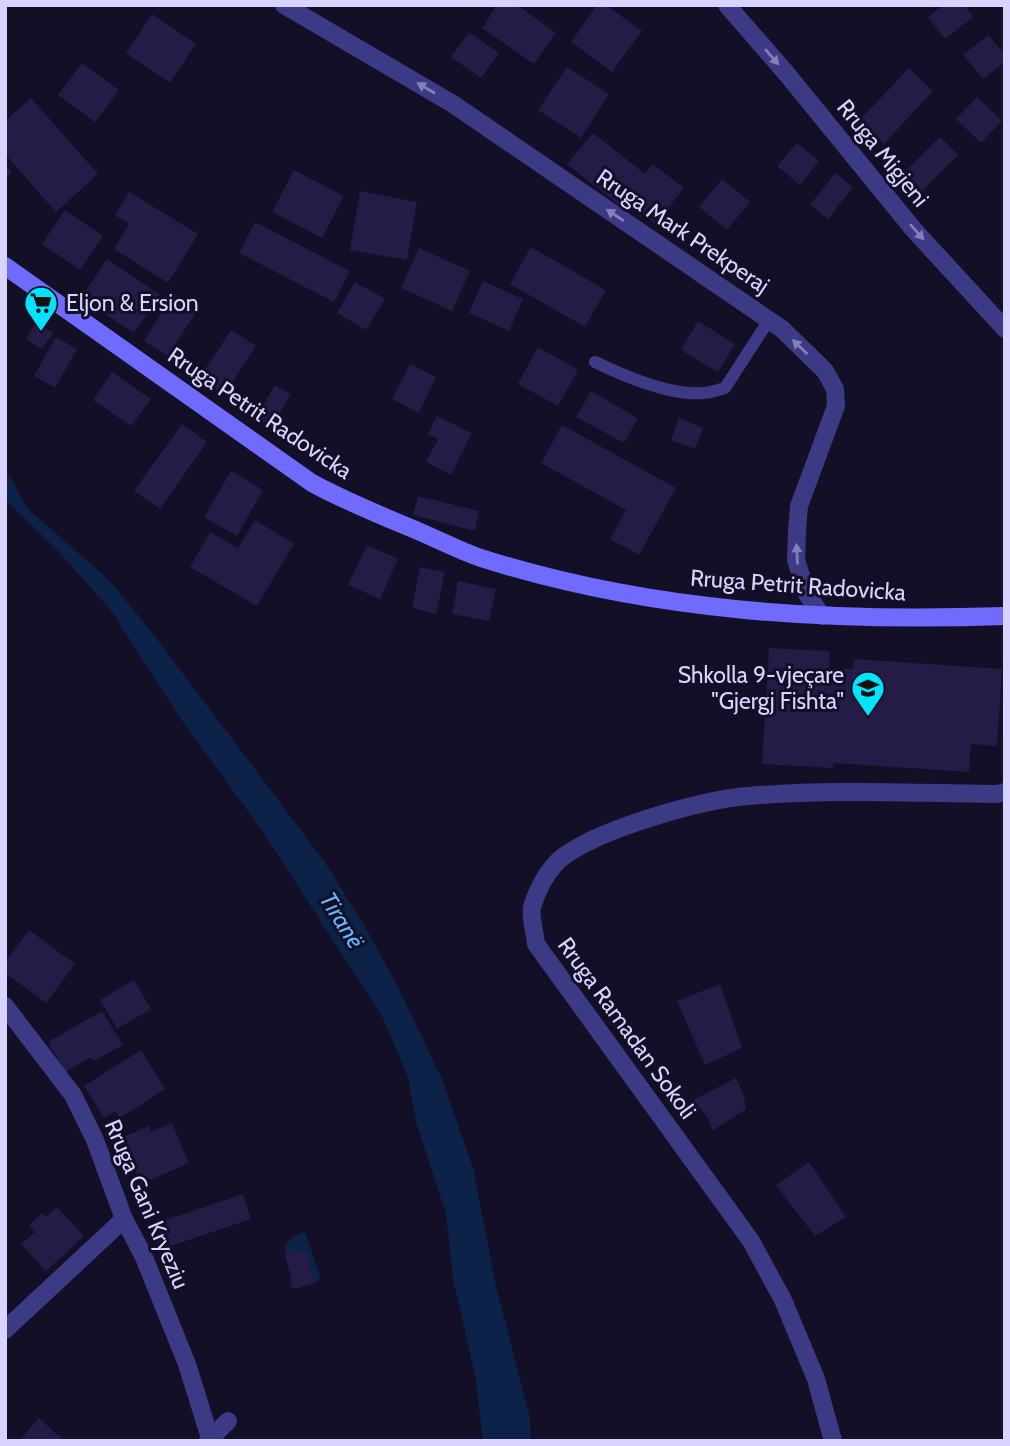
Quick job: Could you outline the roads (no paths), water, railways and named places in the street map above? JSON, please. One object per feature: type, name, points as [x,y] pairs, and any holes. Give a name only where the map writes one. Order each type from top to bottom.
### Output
[{"type":"main road","name":"Rruga Petrit Radovicka","points":[[5,266],[312,482],[349,503],[478,557],[610,592],[720,608],[822,616],[1005,616]]},
{"type":"street","name":"Rruga Mark Prekperaj","points":[[284,5],[453,104],[782,329],[825,371],[835,389],[836,407],[799,506],[796,560],[807,594],[822,616]]},
{"type":"street","name":"Rruga Migjeni","points":[[727,5],[914,230],[1005,329]]},
{"type":"street","name":"Rruga Ramadan Sokoli","points":[[833,1441],[807,1356],[783,1300],[751,1241],[536,944],[531,909],[545,877],[559,860],[591,841],[628,825],[692,806],[746,796],[786,794],[1005,792]]},
{"type":"street","name":"Rruga Gani Kryeziu","points":[[5,1006],[73,1095],[95,1140],[124,1219],[143,1255],[187,1364],[209,1440],[228,1421]]},
{"type":"street","points":[[5,1330],[124,1219]]},
{"type":"lane","points":[[595,362],[626,376],[681,392],[703,393],[725,388],[769,320]]},
{"type":"water","name":"Tiranë","points":[[5,473],[12,479],[27,508],[108,579],[151,631],[324,861],[397,985],[442,1079],[473,1168],[496,1286],[530,1418],[530,1441],[483,1441],[475,1375],[453,1279],[446,1214],[416,1122],[408,1077],[383,1018],[263,832],[178,715],[112,612],[61,554],[5,499]]},
{"type":"water","points":[[305,1232],[320,1276],[319,1281],[289,1288],[291,1279],[285,1248],[293,1237]]},
{"type":"place","name":"Eljon & Ersion","points":[[41,333]]},
{"type":"place","name":"Shkolla 9-vjeçare \"Gjergj Fishta\"","points":[[868,718]]}]
